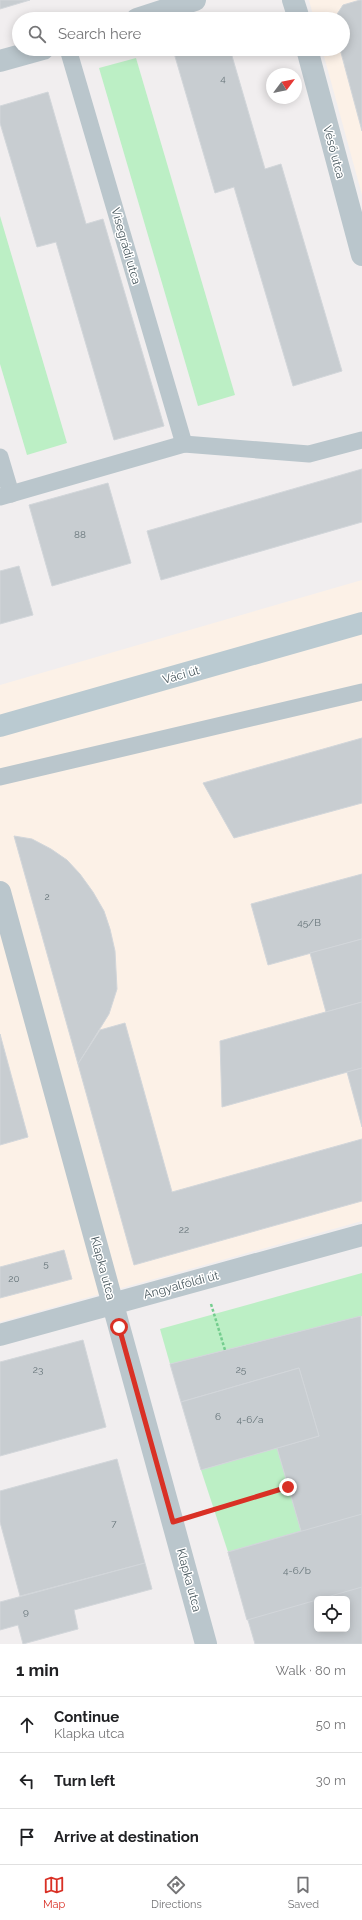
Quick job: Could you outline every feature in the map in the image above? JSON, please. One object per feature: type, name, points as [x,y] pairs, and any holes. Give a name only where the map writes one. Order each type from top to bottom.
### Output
[{"type":"main road","name":"Váci út","points":[[0,726],[362,623]]},
{"type":"street","points":[[159,12],[195,0]]},
{"type":"street","points":[[293,0],[297,12]]},
{"type":"street","points":[[0,61],[18,56]]},
{"type":"street","name":"Véső utca","points":[[309,56],[362,255]]},
{"type":"street","name":"Klapka utca","points":[[0,892],[206,1644]]},
{"type":"street","name":"Angyalföldi út","points":[[0,1335],[362,1235]]},
{"type":"lane","name":"Visegrádi utca","points":[[70,56],[184,444]]},
{"type":"lane","points":[[0,457],[6,496],[184,444],[309,454],[362,440]]},
{"type":"lane","points":[[0,777],[362,692]]},
{"type":"path","points":[[210,1302],[225,1350]]},
{"type":"path","points":[[173,1522],[288,1487]]},
{"type":"shaded area","points":[[309,0],[362,0],[362,195],[324,56],[350,56],[350,12],[312,12]]},
{"type":"shaded area","points":[[362,580],[362,1221],[0,1322],[0,685]]},
{"type":"green space","points":[[136,58],[235,395],[198,406],[99,68]]},
{"type":"green space","points":[[0,216],[67,443],[27,455],[0,364]]},
{"type":"green space","points":[[362,1273],[362,1316],[170,1364],[160,1329]]},
{"type":"green space","points":[[277,1448],[301,1531],[228,1552],[201,1470]]},
{"type":"building","points":[[0,0],[30,0],[0,9]]},
{"type":"building","points":[[362,0],[362,131],[342,56],[350,56],[350,12],[338,12],[343,5]]},
{"type":"building","points":[[175,56],[232,56],[265,169],[281,164],[342,371],[293,386],[234,187],[215,193]]},
{"type":"building","points":[[48,92],[86,224],[103,219],[164,426],[114,440],[56,242],[37,247],[0,123],[0,106]]},
{"type":"building","points":[[362,469],[362,522],[161,580],[147,531]]},
{"type":"building","points":[[108,483],[131,563],[52,586],[29,505]]},
{"type":"building","points":[[19,566],[33,615],[0,624],[0,571]]},
{"type":"building","points":[[362,738],[362,803],[234,838],[203,783]]},
{"type":"building","points":[[14,836],[32,839],[51,849],[67,860],[80,874],[93,892],[104,911],[110,929],[115,951],[117,989],[109,1014],[78,1064]]},
{"type":"building","points":[[362,874],[362,939],[268,965],[251,904]]},
{"type":"building","points":[[362,939],[362,1002],[326,1012],[310,953]]},
{"type":"building","points":[[362,1002],[362,1068],[222,1107],[220,1041]]},
{"type":"building","points":[[125,1023],[172,1192],[362,1139],[362,1201],[134,1265],[78,1064],[100,1030]]},
{"type":"building","points":[[0,1034],[28,1137],[0,1145]]},
{"type":"building","points":[[362,1068],[362,1127],[347,1072]]},
{"type":"building","points":[[64,1250],[72,1279],[0,1298],[0,1267]]},
{"type":"building","points":[[361,1316],[362,1644],[255,1644],[228,1552],[301,1531],[277,1448],[319,1436],[299,1368],[181,1402],[170,1364]]},
{"type":"building","points":[[83,1340],[106,1427],[0,1456],[0,1362]]},
{"type":"building","points":[[299,1368],[319,1436],[201,1470],[181,1402]]},
{"type":"building","points":[[117,1459],[145,1563],[20,1596],[0,1522],[0,1491]]},
{"type":"building","points":[[362,1514],[362,1587],[331,1596],[314,1596],[314,1601],[247,1620],[228,1552]]},
{"type":"building","points":[[145,1563],[152,1589],[74,1610],[78,1629],[23,1644],[18,1625],[0,1630],[0,1602]]},
{"type":"route","points":[[119,1327],[173,1522],[288,1487]]}]
